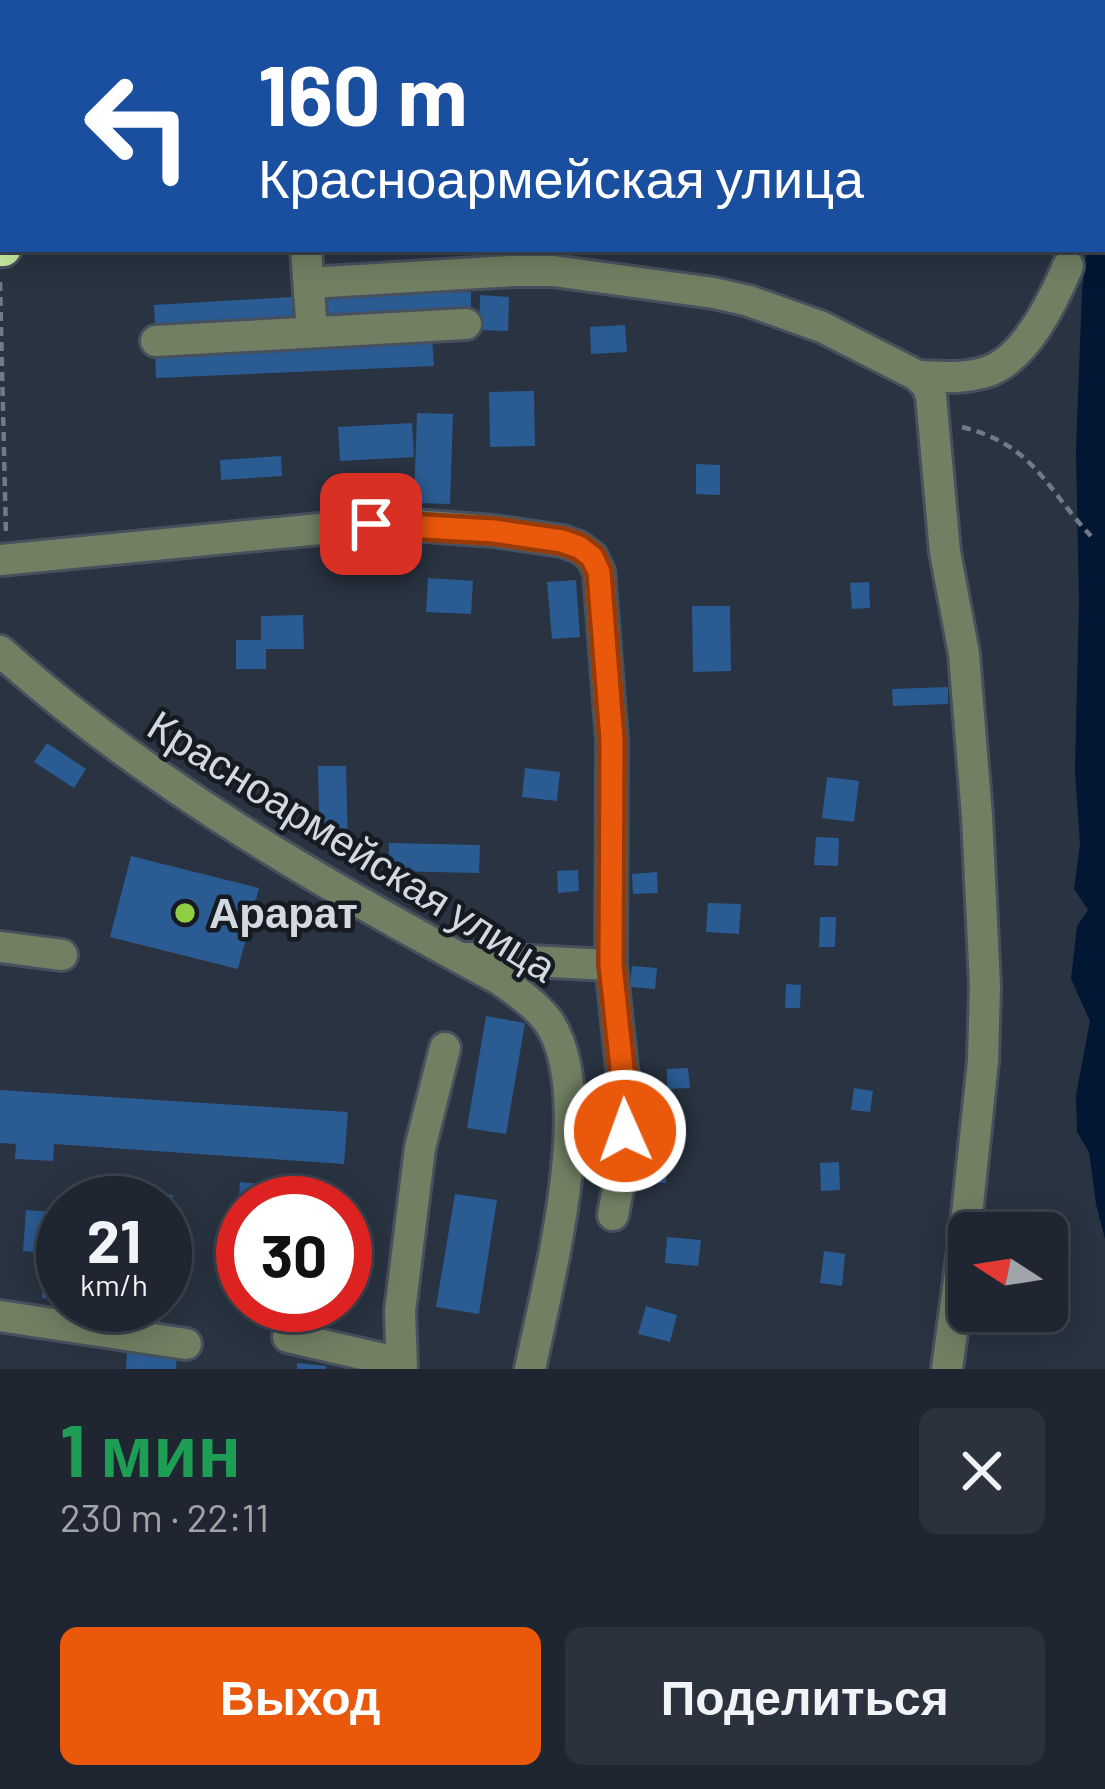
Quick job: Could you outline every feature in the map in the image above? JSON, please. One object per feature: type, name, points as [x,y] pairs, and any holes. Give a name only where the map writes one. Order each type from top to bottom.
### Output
[{"type":"street","points":[[306,252],[312,332]]},
{"type":"street","points":[[918,376],[955,378],[991,371],[1012,356],[1043,318],[1068,266]]},
{"type":"street","points":[[309,283],[554,271],[714,293],[822,327],[918,376],[927,386],[945,552],[964,654],[985,986],[983,1061],[947,1369]]},
{"type":"street","points":[[156,341],[466,324]]},
{"type":"street","name":"Красноармейская улица","points":[[0,560],[371,524],[494,531],[562,541],[592,557],[599,572],[612,740],[611,965],[626,1106],[624,1157],[613,1214]]},
{"type":"street","name":"Красноармейская улица","points":[[0,651],[92,729],[138,761],[308,874],[512,988],[548,1022],[563,1051],[569,1093],[568,1156],[530,1369]]},
{"type":"street","points":[[0,947],[62,955]]},
{"type":"street","points":[[459,958],[611,965]]},
{"type":"street","points":[[288,1337],[402,1366],[400,1311],[420,1148],[445,1048]]},
{"type":"street","points":[[0,1316],[186,1343]]},
{"type":"path","points":[[0,282],[5,503]]},
{"type":"water","points":[[1087,252],[1105,252],[1105,1239],[1089,1152],[1077,1132],[1076,1095],[1090,1021],[1071,979],[1077,926],[1088,910],[1074,889],[1080,845],[1075,771],[1076,450]]},
{"type":"building","points":[[471,292],[471,316],[325,317],[325,294]]},
{"type":"building","points":[[480,295],[509,297],[508,331],[479,330]]},
{"type":"building","points":[[292,297],[293,320],[155,328],[154,305]]},
{"type":"building","points":[[625,325],[627,352],[591,354],[590,327]]},
{"type":"building","points":[[432,338],[434,366],[156,378],[155,350]]},
{"type":"building","points":[[534,391],[535,446],[490,447],[489,392]]},
{"type":"building","points":[[417,413],[453,414],[450,504],[414,503]]},
{"type":"building","points":[[412,423],[414,457],[340,461],[338,427]]},
{"type":"building","points":[[281,456],[282,476],[221,480],[220,460]]},
{"type":"building","points":[[696,464],[720,465],[720,495],[696,494]]},
{"type":"building","points":[[404,539],[406,563],[373,566],[371,542]]},
{"type":"building","points":[[428,578],[473,581],[471,614],[426,612]]},
{"type":"building","points":[[576,580],[580,637],[552,639],[547,582]]},
{"type":"building","points":[[869,582],[870,608],[852,609],[850,583]]},
{"type":"building","points":[[692,606],[730,606],[731,671],[693,672]]},
{"type":"building","points":[[303,615],[304,649],[266,649],[266,669],[236,669],[236,640],[261,640],[261,616]]},
{"type":"building","points":[[948,687],[948,704],[893,706],[892,689]]},
{"type":"building","points":[[47,743],[86,769],[74,788],[34,762]]},
{"type":"building","points":[[318,766],[346,766],[348,848],[320,849]]},
{"type":"building","points":[[525,768],[560,772],[557,801],[522,797]]},
{"type":"building","points":[[827,777],[859,781],[854,822],[822,818]]},
{"type":"building","points":[[816,837],[839,838],[838,866],[814,865]]},
{"type":"building","points":[[389,843],[480,845],[479,873],[388,871]]},
{"type":"building","name":"Арарат","points":[[131,856],[259,888],[238,969],[110,937]]},
{"type":"building","points":[[578,870],[579,891],[558,893],[557,871]]},
{"type":"building","points":[[657,872],[658,893],[633,894],[632,874]]},
{"type":"building","points":[[708,903],[741,904],[739,934],[706,932]]},
{"type":"building","points":[[820,917],[836,917],[835,947],[819,947]]},
{"type":"building","points":[[632,966],[657,968],[655,989],[630,987]]},
{"type":"building","points":[[786,984],[801,985],[800,1008],[785,1008]]},
{"type":"building","points":[[486,1016],[525,1023],[506,1134],[467,1128]]},
{"type":"building","points":[[688,1068],[690,1088],[667,1089],[667,1069]]},
{"type":"building","points":[[854,1088],[873,1091],[870,1112],[851,1110]]},
{"type":"building","points":[[0,1090],[348,1112],[344,1164],[54,1144],[53,1161],[15,1159],[16,1144],[0,1143]]},
{"type":"building","points":[[636,1158],[666,1158],[666,1183],[636,1183]]},
{"type":"building","points":[[839,1162],[840,1190],[821,1191],[820,1163]]},
{"type":"building","points":[[455,1194],[497,1200],[479,1314],[436,1307]]},
{"type":"building","points":[[26,1210],[36,1211],[36,1252],[23,1251]]},
{"type":"building","points":[[667,1237],[701,1240],[698,1266],[665,1263]]},
{"type":"building","points":[[824,1251],[845,1254],[842,1286],[820,1283]]},
{"type":"building","points":[[646,1306],[677,1315],[670,1342],[638,1334]]},
{"type":"building","points":[[127,1348],[177,1349],[176,1369],[126,1369]]},
{"type":"building","points":[[297,1363],[326,1366],[326,1369],[297,1369]]},
{"type":"place","name":"Арарат","points":[[185,913]]},
{"type":"route","points":[[371,524],[494,531],[562,541],[592,557],[599,572],[612,740],[611,965],[625,1131]]}]
